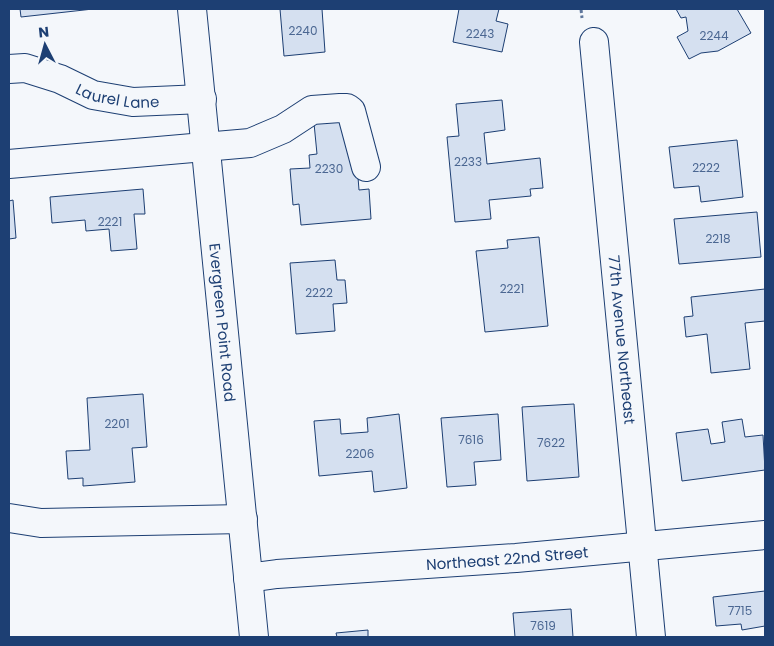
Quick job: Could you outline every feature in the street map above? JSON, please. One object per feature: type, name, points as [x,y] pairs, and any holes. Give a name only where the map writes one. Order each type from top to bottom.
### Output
[{"type":"street","name":"Evergreen Point Road","points":[[192,9],[254,637]]},
{"type":"street","name":"77th Avenue Northeast","points":[[594,42],[651,637]]},
{"type":"street","name":"Laurel Lane","points":[[9,69],[25,68],[60,79],[93,95],[133,102],[202,99]]},
{"type":"street","points":[[9,164],[250,143],[283,129],[312,110],[347,108],[351,112],[366,168]]},
{"type":"street","points":[[9,518],[41,523],[242,520]]},
{"type":"street","name":"Northeast 22nd Street","points":[[248,578],[277,574],[516,558],[765,535]]},
{"type":"building","points":[[20,9],[93,9],[21,17]]},
{"type":"building","points":[[280,9],[322,9],[325,52],[284,56]]},
{"type":"building","points":[[459,9],[499,9],[496,21],[508,24],[502,52],[453,42]]},
{"type":"building","points":[[676,9],[737,9],[751,33],[718,51],[701,53],[689,59],[677,37],[688,31],[686,17],[681,18]]},
{"type":"building","points":[[502,100],[505,130],[484,133],[487,164],[540,158],[543,188],[530,189],[531,196],[489,200],[491,219],[455,222],[447,137],[459,136],[456,104]]},
{"type":"building","points":[[345,111],[356,152],[359,190],[369,189],[371,219],[301,225],[299,204],[293,205],[290,169],[310,168],[309,155],[317,154],[313,113]]},
{"type":"building","points":[[737,140],[743,197],[701,202],[699,186],[674,188],[669,147]]},
{"type":"building","points":[[143,189],[145,214],[134,214],[137,249],[111,251],[109,229],[86,231],[85,220],[52,223],[50,197]]},
{"type":"building","points":[[13,200],[16,238],[9,239],[9,201]]},
{"type":"building","points":[[757,212],[761,257],[679,264],[674,219]]},
{"type":"building","points":[[539,237],[548,326],[485,332],[476,251],[508,248],[507,240]]},
{"type":"building","points":[[335,260],[337,280],[345,280],[347,303],[333,304],[335,331],[296,334],[290,263]]},
{"type":"building","points":[[765,289],[765,321],[745,323],[750,369],[711,373],[707,334],[686,337],[684,317],[693,316],[691,297]]},
{"type":"building","points":[[143,394],[147,447],[132,448],[135,482],[83,486],[83,478],[68,479],[66,451],[90,450],[87,398]]},
{"type":"building","points":[[574,404],[579,477],[527,481],[522,407]]},
{"type":"building","points":[[399,414],[407,488],[374,492],[372,471],[319,476],[314,421],[340,419],[341,434],[368,432],[367,418]]},
{"type":"building","points":[[498,414],[501,460],[474,462],[476,485],[447,487],[441,418]]},
{"type":"building","points":[[742,419],[745,437],[763,435],[765,470],[682,481],[676,433],[708,429],[711,444],[725,442],[722,422]]},
{"type":"building","points":[[765,591],[765,626],[742,630],[741,624],[716,626],[713,597]]},
{"type":"building","points":[[571,609],[573,637],[515,637],[513,613]]},
{"type":"building","points":[[368,630],[368,637],[337,637],[336,633]]}]
